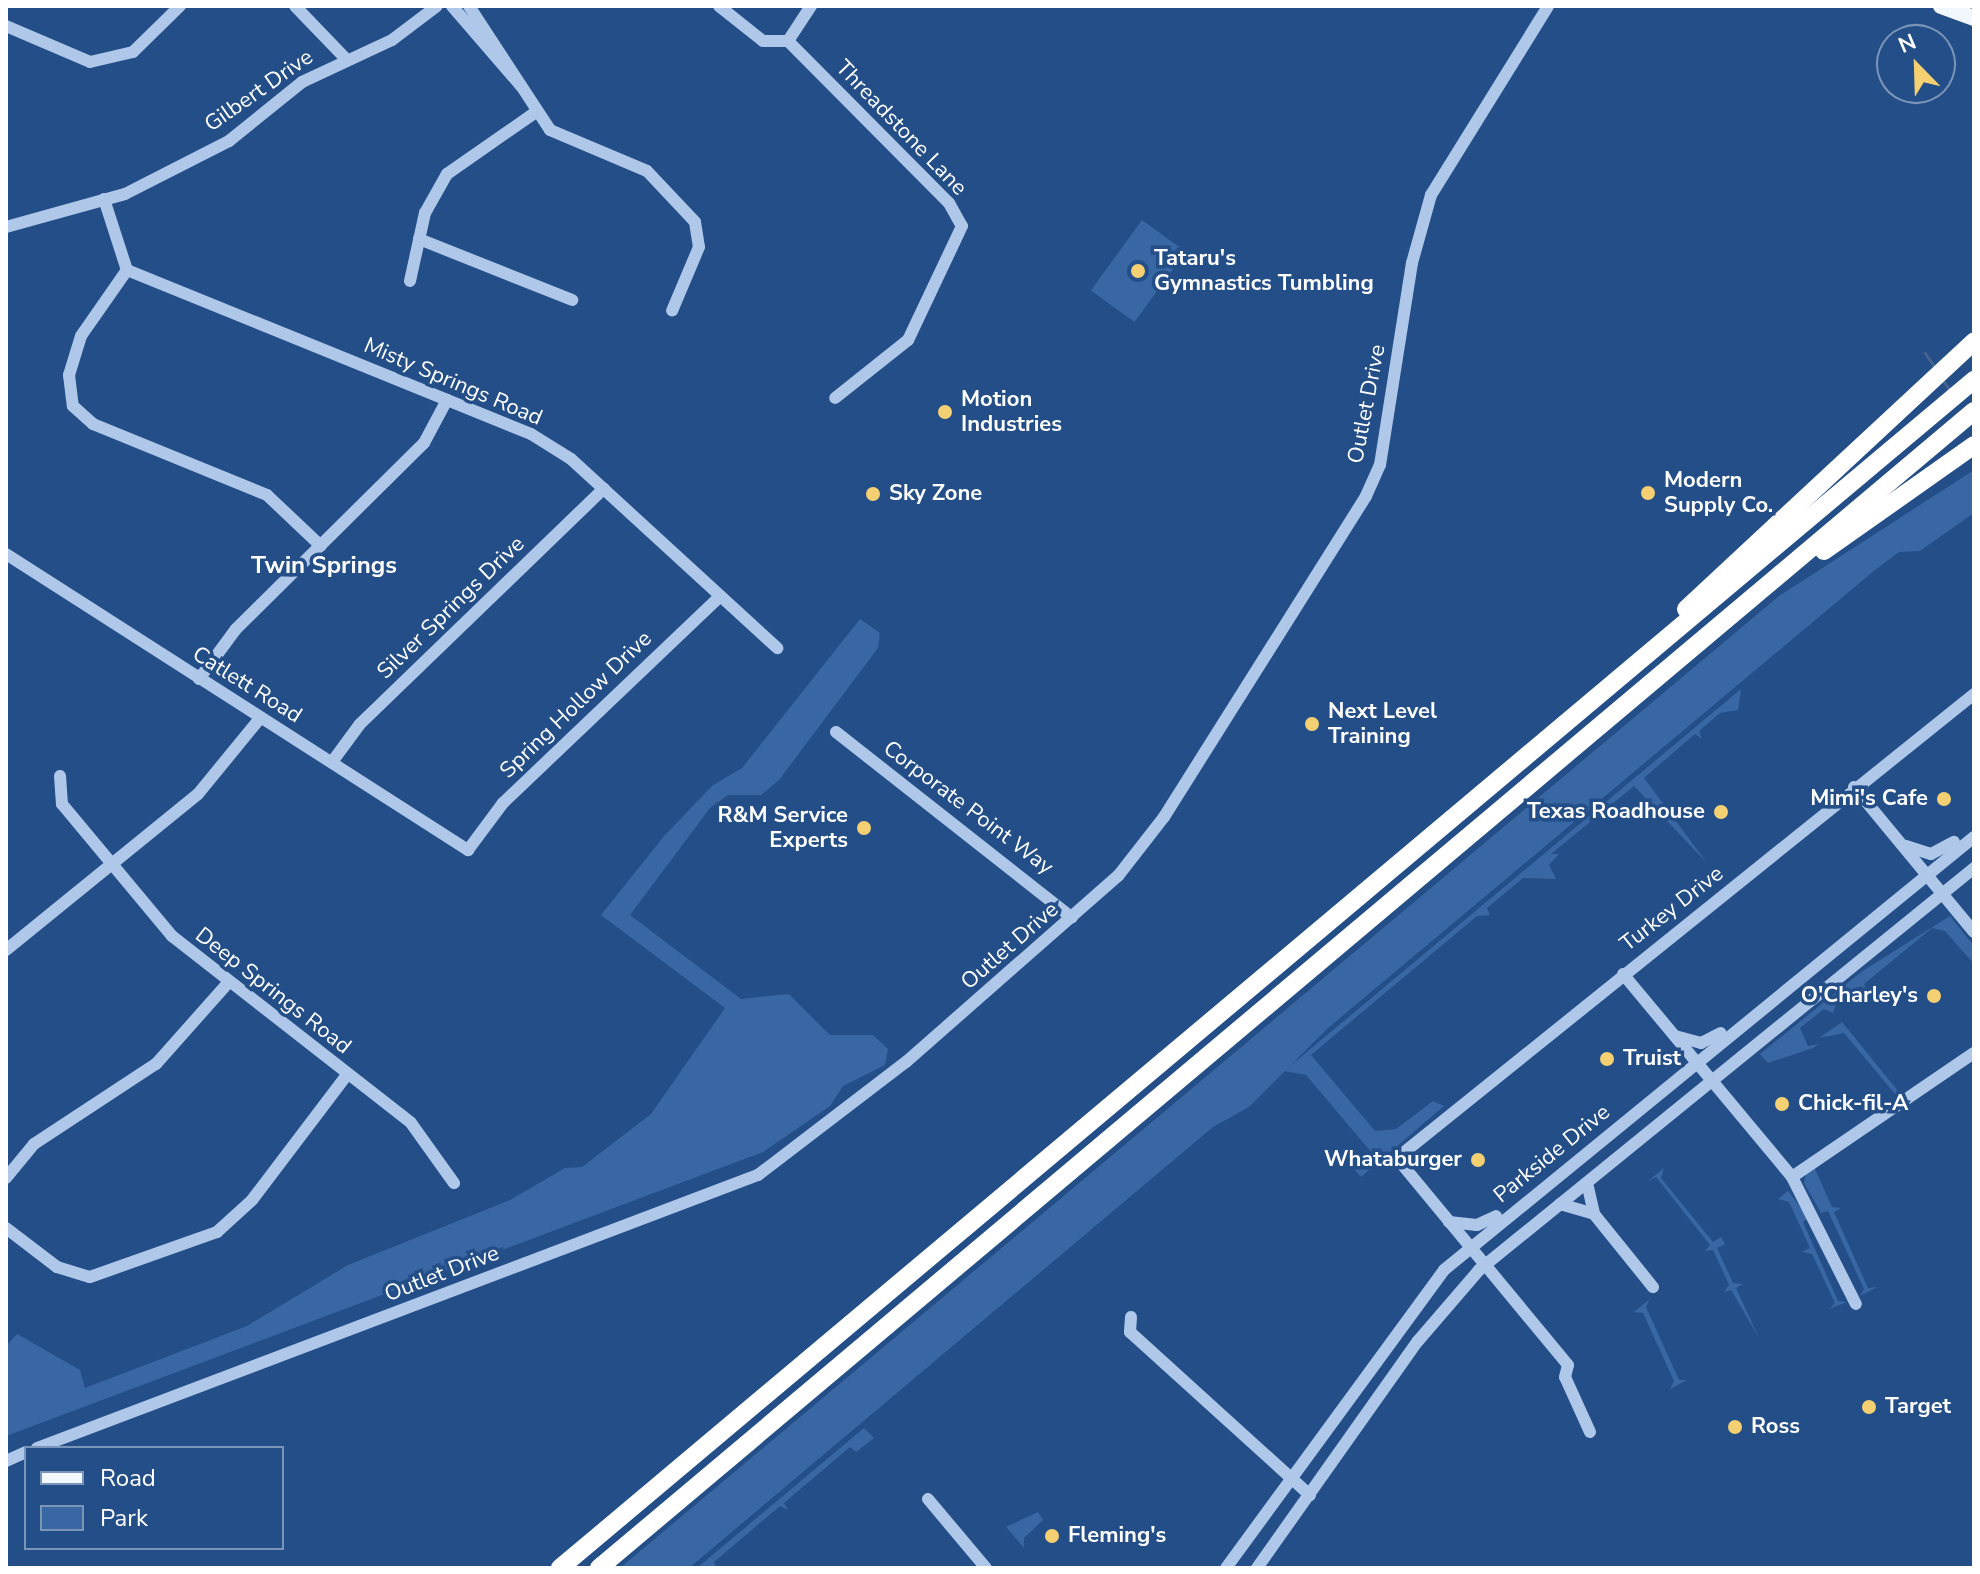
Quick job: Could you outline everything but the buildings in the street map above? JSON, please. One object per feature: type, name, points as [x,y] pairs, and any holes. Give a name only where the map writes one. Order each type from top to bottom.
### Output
[{"type":"highway","points":[[1646,655],[1708,583],[1974,341]]},
{"type":"highway","points":[[560,1568],[1974,380]]},
{"type":"highway","points":[[599,1568],[1970,415]]},
{"type":"highway","points":[[1747,605],[1974,445]]},
{"type":"main road","points":[[1941,6],[1967,13]]},
{"type":"street","points":[[6,26],[90,62],[133,52],[180,6]]},
{"type":"street","points":[[295,6],[344,57]]},
{"type":"street","name":"Gilbert Drive","points":[[6,227],[104,199],[229,141],[344,57],[392,40],[437,6]]},
{"type":"street","points":[[452,6],[521,86]]},
{"type":"street","points":[[469,6],[536,112],[559,137],[647,171],[695,222],[699,247],[672,311]]},
{"type":"street","points":[[719,6],[763,41],[788,41],[811,6]]},
{"type":"street","name":"Outlet Drive","points":[[42,1446],[758,1175],[887,1078],[1072,918],[1154,832],[1366,496],[1380,465],[1412,263],[1431,195],[1548,6]]},
{"type":"street","name":"Threadstone Lane","points":[[788,41],[949,203],[962,226],[908,340],[835,398]]},
{"type":"street","points":[[410,281],[419,239],[455,164],[536,112]]},
{"type":"street","points":[[104,199],[127,270],[81,336],[69,375],[73,406],[93,424],[267,495],[321,546]]},
{"type":"street","points":[[419,239],[572,300]]},
{"type":"street","name":"Misty Springs Road","points":[[127,270],[531,434],[604,488],[777,648]]},
{"type":"street","points":[[199,679],[236,629],[424,443],[447,400]]},
{"type":"street","name":"Silver Springs Drive","points":[[332,762],[360,724],[604,488]]},
{"type":"street","name":"Catlett Road","points":[[6,554],[468,850]]},
{"type":"street","name":"Spring Hollow Drive","points":[[468,850],[503,803],[720,596]]},
{"type":"street","name":"Turkey Drive","points":[[1449,1222],[1397,1158],[1854,787],[1974,694]]},
{"type":"street","points":[[6,950],[198,794],[261,717]]},
{"type":"street","name":"Corporate Point Way","points":[[836,732],[1072,918]]},
{"type":"street","name":"Deep Springs Road","points":[[60,776],[62,804],[172,936],[227,984],[411,1123],[454,1183]]},
{"type":"street","points":[[1854,787],[1974,932]]},
{"type":"street","points":[[1898,840],[1931,854],[1974,834]]},
{"type":"street","name":"Parkside Drive","points":[[1226,1568],[1421,1297],[1469,1247],[1974,834]]},
{"type":"street","name":"Parkside Drive","points":[[1257,1568],[1418,1341],[1484,1266],[1974,868]]},
{"type":"street","points":[[1623,974],[1792,1177],[1856,1304]]},
{"type":"street","points":[[6,1178],[34,1144],[156,1064],[227,984]]},
{"type":"street","points":[[1675,1036],[1701,1043],[1746,1021]]},
{"type":"street","points":[[1792,1177],[1974,1053]]},
{"type":"street","points":[[6,1228],[57,1267],[90,1277],[217,1232],[252,1200],[347,1075]]},
{"type":"street","points":[[1587,1183],[1594,1214],[1653,1287]]},
{"type":"street","points":[[1449,1222],[1486,1223],[1524,1203]]},
{"type":"street","points":[[1560,1204],[1594,1214]]},
{"type":"street","points":[[1449,1222],[1568,1365],[1565,1377],[1590,1432]]},
{"type":"street","points":[[1131,1317],[1130,1332],[1310,1495]]},
{"type":"street","points":[[928,1499],[986,1568]]},
{"type":"green space","name":"Tataru's Gymnastics Tumbling","points":[[1142,220],[1186,252],[1135,322],[1091,290]]},
{"type":"green space","points":[[1974,470],[1974,513],[1920,551],[1899,552],[1875,570],[1328,1028],[1249,1107],[1213,1127],[689,1568],[620,1568],[1779,596]]},
{"type":"green space","points":[[860,619],[880,633],[878,648],[779,780],[761,795],[728,795],[710,808],[630,915],[741,999],[789,994],[830,1035],[873,1035],[888,1049],[885,1065],[843,1086],[830,1106],[763,1152],[6,1436],[6,1346],[17,1334],[80,1370],[85,1388],[247,1326],[348,1265],[510,1200],[565,1168],[582,1167],[651,1114],[725,1008],[601,915],[665,835],[713,785],[742,768]]},
{"type":"green space","points":[[1741,689],[1738,710],[1720,713],[1699,731],[1702,739],[1695,734],[1644,778],[1707,863],[1634,786],[1551,854],[1559,854],[1549,865],[1556,879],[1523,878],[1487,908],[1490,915],[1477,916],[1311,1055],[1375,1131],[1396,1129],[1433,1101],[1444,1106],[1361,1177],[1354,1169],[1372,1153],[1306,1075],[1284,1071]]},
{"type":"green space","points":[[1950,916],[1974,946],[1974,964],[1945,931],[1932,928],[1864,984],[1867,991],[1860,986],[1837,1001],[1833,1013],[1824,1009],[1800,1028],[1808,1046],[1819,1044],[1768,1063],[1760,1054],[1861,972]]},
{"type":"green space","points":[[1842,1022],[1898,1091],[1895,1094],[1844,1033],[1819,1038]]},
{"type":"green space","points":[[1821,1164],[1815,1169],[1832,1207],[1841,1208],[1834,1212],[1868,1288],[1877,1287],[1860,1296],[1864,1289],[1828,1211],[1821,1213],[1804,1183],[1806,1172]]},
{"type":"green space","points":[[1664,1168],[1661,1178],[1713,1242],[1721,1237],[1725,1244],[1717,1248],[1733,1283],[1743,1284],[1736,1288],[1759,1338],[1731,1290],[1724,1292],[1729,1285],[1713,1250],[1705,1251],[1710,1245],[1656,1177],[1648,1181]]},
{"type":"green space","points":[[1788,1191],[1809,1218],[1803,1222],[1838,1301],[1847,1302],[1829,1309],[1835,1303],[1812,1254],[1802,1252],[1810,1248],[1789,1202],[1778,1199]]},
{"type":"green space","points":[[1650,1299],[1646,1307],[1679,1380],[1687,1380],[1670,1389],[1674,1381],[1643,1313],[1634,1312]]},
{"type":"green space","points":[[864,1428],[874,1438],[856,1452],[850,1447],[784,1503],[788,1510],[780,1506],[714,1562],[717,1568],[697,1568]]},
{"type":"green space","points":[[1038,1512],[1043,1520],[1024,1538],[1024,1548],[1006,1527]]},
{"type":"waterway","points":[[1925,353],[1933,365]]},
{"type":"waterway","points":[[1944,382],[1951,392]]},
{"type":"place","name":"Tataru's Gymnastics Tumbling","points":[[1138,271]]},
{"type":"place","name":"Motion Industries","points":[[945,412]]},
{"type":"place","name":"Modern Supply Co.","points":[[1648,493]]},
{"type":"place","name":"Sky Zone","points":[[873,494]]},
{"type":"place","name":"Next Level Training","points":[[1312,724]]},
{"type":"place","name":"Mimi's Cafe","points":[[1944,799]]},
{"type":"place","name":"Texas Roadhouse","points":[[1721,812]]},
{"type":"place","name":"R&M Service Experts","points":[[864,828]]},
{"type":"place","name":"O'Charley's","points":[[1934,996]]},
{"type":"place","name":"Truist","points":[[1607,1059]]},
{"type":"place","name":"Chick-fil-A","points":[[1782,1104]]},
{"type":"place","name":"Whataburger","points":[[1478,1160]]},
{"type":"place","name":"Target","points":[[1869,1407]]},
{"type":"place","name":"Ross","points":[[1735,1427]]},
{"type":"place","name":"Fleming's","points":[[1052,1536]]},
{"type":"district","name":"Twin Springs","points":[[324,566]]}]
